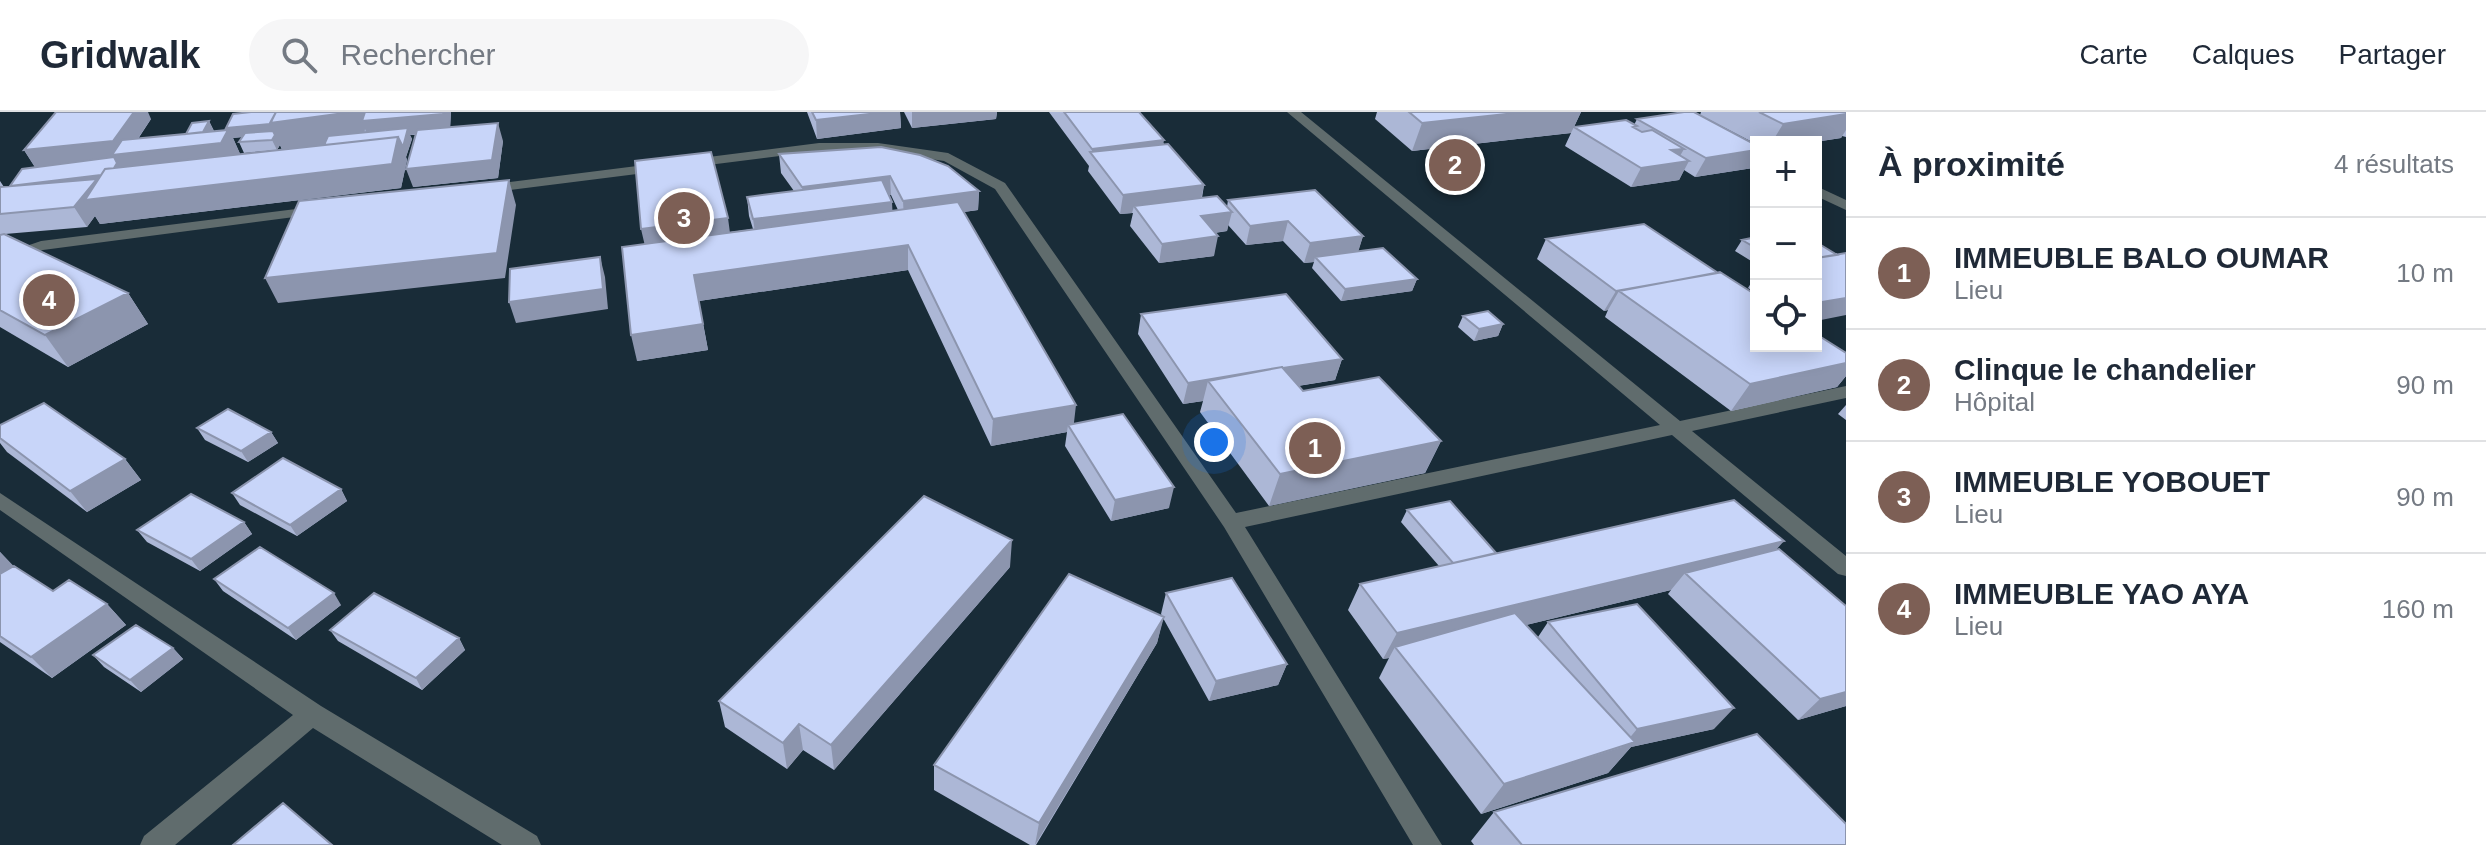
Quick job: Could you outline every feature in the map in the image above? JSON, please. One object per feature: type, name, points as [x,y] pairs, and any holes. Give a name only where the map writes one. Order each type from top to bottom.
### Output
[{"type":"street","points":[[1293,112],[1846,568]]},
{"type":"street","points":[[471,191],[819,147],[878,147],[948,157],[1000,186],[1231,522],[1428,845]]},
{"type":"street","points":[[1822,193],[1846,206]]},
{"type":"street","points":[[0,260],[41,246],[344,207]]},
{"type":"street","points":[[1231,522],[1846,392]]},
{"type":"street","points":[[0,500],[312,714],[527,845]]},
{"type":"street","points":[[154,845],[312,714]]},
{"type":"building","points":[[56,112],[134,112],[113,141],[24,150]]},
{"type":"building","points":[[276,112],[270,124],[226,128],[233,114]]},
{"type":"building","points":[[276,112],[352,112],[270,123]]},
{"type":"building","points":[[365,112],[444,112],[362,121]]},
{"type":"building","points":[[812,112],[887,112],[816,120]]},
{"type":"building","points":[[1064,112],[1139,112],[1164,140],[1092,149]]},
{"type":"building","points":[[1409,112],[1525,112],[1422,123]]},
{"type":"building","points":[[1694,112],[1750,142],[1750,151],[1706,158],[1637,119]]},
{"type":"building","points":[[1759,112],[1846,112],[1846,114],[1783,124]]},
{"type":"building","points":[[1626,120],[1642,132],[1652,130],[1684,149],[1671,150],[1689,161],[1641,168],[1574,127]]},
{"type":"building","points":[[209,121],[203,132],[186,134],[192,123]]},
{"type":"building","points":[[498,123],[492,160],[406,169],[417,130]]},
{"type":"building","points":[[408,128],[403,147],[398,137],[324,145],[328,136]]},
{"type":"building","points":[[228,130],[221,143],[112,155],[122,140]]},
{"type":"building","points":[[273,131],[275,135],[272,140],[239,142],[245,133]]},
{"type":"building","points":[[398,137],[392,164],[85,200],[105,169]]},
{"type":"building","points":[[1168,144],[1204,185],[1123,195],[1090,152]]},
{"type":"building","points":[[881,147],[920,155],[948,166],[979,191],[903,201],[890,176],[802,187],[779,154]]},
{"type":"building","points":[[711,152],[728,218],[641,229],[635,161]]},
{"type":"building","points":[[114,157],[117,163],[114,168],[105,169],[101,175],[10,186],[22,169]]},
{"type":"building","points":[[97,179],[74,207],[0,214],[0,187]]},
{"type":"building","points":[[509,180],[497,253],[265,278],[299,201]]},
{"type":"building","points":[[882,180],[892,202],[753,219],[747,197]]},
{"type":"building","points":[[1315,190],[1363,236],[1310,243],[1288,221],[1250,226],[1228,200]]},
{"type":"building","points":[[1217,196],[1232,212],[1201,216],[1218,236],[1162,244],[1134,206]]},
{"type":"building","points":[[958,202],[1076,405],[993,419],[908,245],[694,275],[703,324],[631,335],[622,247]]},
{"type":"building","points":[[1644,224],[1718,273],[1616,291],[1546,239]]},
{"type":"building","points":[[4,234],[128,293],[45,335],[0,310],[0,235]]},
{"type":"building","points":[[1822,246],[1837,255],[1822,257]]},
{"type":"building","points":[[1383,248],[1417,279],[1345,289],[1315,257]]},
{"type":"building","points":[[1846,253],[1846,298],[1822,302],[1822,257]]},
{"type":"building","points":[[600,257],[603,289],[509,302],[510,269]]},
{"type":"building","points":[[1720,272],[1750,291],[1750,352],[1822,352],[1822,338],[1846,353],[1846,363],[1750,384],[1619,291]]},
{"type":"building","points":[[1286,294],[1342,359],[1188,383],[1141,314]]},
{"type":"building","points":[[1488,311],[1503,324],[1479,329],[1463,316]]},
{"type":"building","points":[[1282,367],[1303,391],[1379,377],[1441,441],[1280,474],[1208,381]]},
{"type":"building","points":[[44,403],[125,459],[70,491],[0,438],[0,425]]},
{"type":"building","points":[[228,409],[271,432],[241,451],[197,428]]},
{"type":"building","points":[[1123,414],[1174,487],[1115,500],[1068,425]]},
{"type":"building","points":[[283,458],[341,489],[290,525],[232,493]]},
{"type":"building","points":[[191,494],[244,522],[191,559],[137,530]]},
{"type":"building","points":[[924,496],[1012,540],[831,745],[799,724],[783,743],[719,701]]},
{"type":"building","points":[[1734,500],[1784,541],[1397,633],[1360,584]]},
{"type":"building","points":[[1450,501],[1496,553],[1453,563],[1407,510]]},
{"type":"building","points":[[260,547],[334,593],[288,628],[214,579]]},
{"type":"building","points":[[1779,549],[1846,606],[1846,692],[1820,699],[1685,573]]},
{"type":"building","points":[[14,566],[53,591],[69,580],[107,604],[31,657],[0,636],[0,574]]},
{"type":"building","points":[[1069,574],[1164,617],[1039,823],[934,765]]},
{"type":"building","points":[[1232,578],[1287,664],[1216,681],[1166,593]]},
{"type":"building","points":[[374,593],[459,638],[416,678],[330,630]]},
{"type":"building","points":[[1637,604],[1734,708],[1637,729],[1548,622]]},
{"type":"building","points":[[1515,613],[1635,742],[1504,784],[1395,647]]},
{"type":"building","points":[[136,625],[173,648],[130,680],[93,655]]},
{"type":"building","points":[[1757,734],[1846,824],[1846,845],[1522,845],[1494,812]]},
{"type":"building","points":[[283,803],[332,845],[233,845]]},
{"type":"place","name":"Clinque le chandelier","points":[[1455,165]]},
{"type":"place","name":"IMMEUBLE YOBOUET","points":[[684,218]]},
{"type":"place","name":"IMMEUBLE YAO AYA","points":[[49,300]]},
{"type":"place","name":"IMMEUBLE BALO OUMAR","points":[[1315,448]]}]
